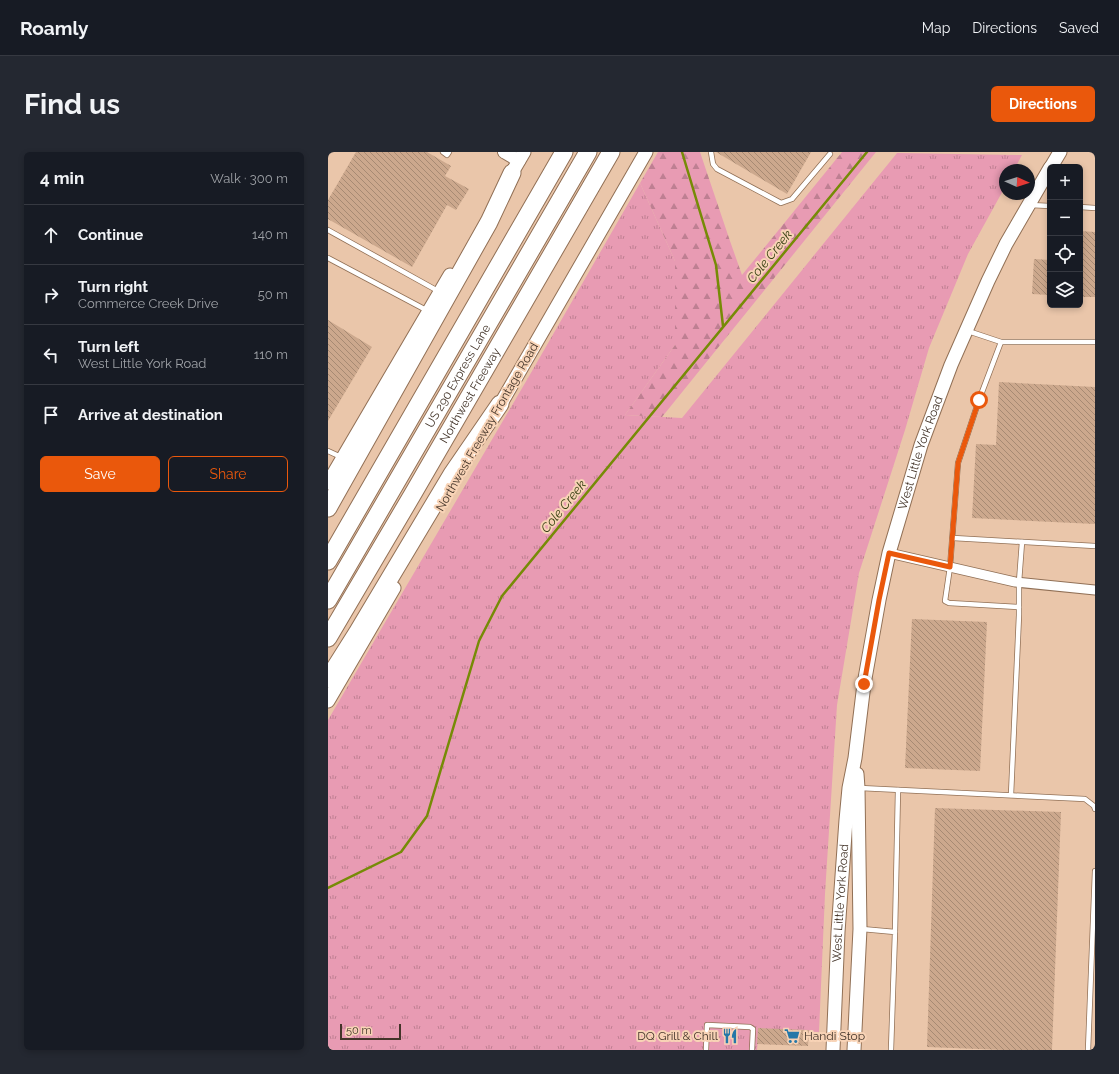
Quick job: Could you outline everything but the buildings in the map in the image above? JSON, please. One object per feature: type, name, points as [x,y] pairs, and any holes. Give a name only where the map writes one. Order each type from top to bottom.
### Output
[{"type":"highway","points":[[328,561],[564,152]]},
{"type":"highway","name":"US 290 Express Lane","points":[[328,600],[588,152]]},
{"type":"highway","name":"Northwest Freeway","points":[[328,638],[422,479],[611,152]]},
{"type":"highway","points":[[328,508],[489,222],[518,162]]},
{"type":"highway","points":[[328,679],[357,634],[452,474],[500,404]]},
{"type":"main road","name":"Northwest Freeway Frontage Road","points":[[328,701],[646,152]]},
{"type":"main road","name":"West Little York Road","points":[[1052,164],[1060,152]]},
{"type":"main road","points":[[328,483],[482,219],[518,162]]},
{"type":"main road","name":"West Little York Road","points":[[833,1050],[838,932],[849,788],[855,758],[864,684],[889,553],[921,445],[951,365],[1006,244],[1047,173]]},
{"type":"main road","name":"West Little York Road","points":[[854,1050],[860,929],[858,788],[855,758]]},
{"type":"street","points":[[504,152],[518,162]]},
{"type":"street","points":[[889,553],[1019,582],[1095,590]]},
{"type":"lane","points":[[443,152],[447,154],[449,152]]},
{"type":"lane","points":[[711,152],[713,164],[717,169],[781,203],[792,199],[830,153]]},
{"type":"lane","points":[[1029,205],[1047,206]]},
{"type":"lane","points":[[1083,207],[1095,208]]},
{"type":"lane","points":[[328,230],[440,292]]},
{"type":"lane","points":[[328,258],[428,311]]},
{"type":"lane","points":[[966,331],[1001,342],[1095,342]]},
{"type":"lane","points":[[1001,342],[979,400],[958,463],[950,567],[945,601],[949,603],[1019,606]]},
{"type":"lane","points":[[328,451],[343,458]]},
{"type":"lane","points":[[952,538],[1095,546]]},
{"type":"lane","points":[[1011,795],[1019,582],[1022,542]]},
{"type":"lane","points":[[858,788],[1085,799],[1094,806],[1095,809]]},
{"type":"lane","points":[[891,1050],[898,790]]},
{"type":"lane","points":[[1088,1050],[1095,871]]},
{"type":"lane","points":[[860,929],[895,932]]},
{"type":"lane","points":[[706,1050],[707,1025],[750,1027],[753,1029],[752,1050]]},
{"type":"green space","points":[[658,152],[700,152],[742,275],[842,152],[876,152],[662,417],[625,415],[675,345],[675,261],[640,183]]},
{"type":"green space","points":[[897,153],[1022,155],[1017,164],[999,164],[999,198],[968,254],[929,348],[905,430],[859,573],[837,705],[825,894],[819,1032],[759,1029],[757,1050],[328,1050],[328,720],[640,183],[675,261],[675,345],[625,415],[682,418]]},
{"type":"waterway","points":[[682,152],[716,265],[723,326]]},
{"type":"waterway","name":"Cole Creek","points":[[328,888],[401,852],[427,816],[479,641],[502,596],[867,152]]},
{"type":"place","name":"DQ Grill & Chill","points":[[730,1036]]},
{"type":"place","name":"Handi Stop","points":[[792,1036]]},
{"type":"route","points":[[864,684],[889,553],[950,567],[958,463],[979,400]]}]
